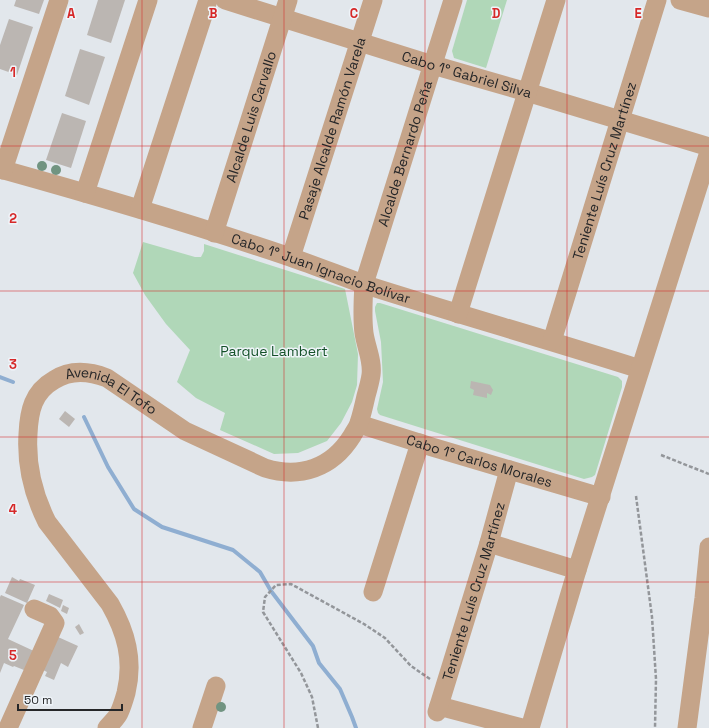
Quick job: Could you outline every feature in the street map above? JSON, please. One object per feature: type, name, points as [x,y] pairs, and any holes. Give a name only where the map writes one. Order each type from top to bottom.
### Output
[{"type":"street","points":[[1,170],[59,0]]},
{"type":"street","points":[[85,193],[148,0]]},
{"type":"street","points":[[140,209],[208,0]]},
{"type":"street","name":"Cabo 1° Gabriel Silva","points":[[225,0],[433,65],[709,147]]},
{"type":"street","name":"Alcalde Luis Carvallo","points":[[214,233],[288,0]]},
{"type":"street","name":"Pasaje Alcalde Ramón Varela","points":[[291,257],[373,0]]},
{"type":"street","name":"Alcalde Bernardo Peña","points":[[364,284],[453,0]]},
{"type":"street","points":[[458,314],[556,0]]},
{"type":"street","name":"Teniente Luís Cruz Martínez","points":[[552,341],[657,0]]},
{"type":"street","points":[[680,0],[709,8]]},
{"type":"street","points":[[530,728],[577,570],[709,152]]},
{"type":"street","name":"Cabo 1° Juan Ignacio Bolívar","points":[[1,170],[140,209],[291,257],[364,284],[458,314],[640,368]]},
{"type":"street","name":"Avenida El Tofo","points":[[107,728],[119,714],[124,701],[129,674],[127,644],[123,630],[110,604],[47,522],[40,509],[31,479],[28,462],[28,420],[32,404],[42,389],[58,377],[83,372],[98,374],[116,383],[185,431],[265,468],[275,471],[295,473],[307,471],[329,461],[338,453],[347,444],[359,424],[371,375],[371,364],[364,332],[364,284]]},
{"type":"street","name":"Cabo 1° Carlos Morales","points":[[359,424],[600,497]]},
{"type":"street","points":[[373,592],[420,443]]},
{"type":"street","name":"Teniente Luís Cruz Martínez","points":[[440,702],[489,543],[509,470]]},
{"type":"street","points":[[489,543],[577,570]]},
{"type":"street","points":[[687,728],[709,547]]},
{"type":"street","points":[[8,728],[55,622],[50,616],[34,609]]},
{"type":"street","points":[[202,728],[216,686]]},
{"type":"street","points":[[440,702],[522,728]]},
{"type":"path","points":[[660,455],[709,474]]},
{"type":"path","points":[[636,496],[652,617],[656,679],[655,728]]},
{"type":"path","points":[[318,728],[312,697],[301,672],[263,612],[265,597],[276,585],[291,584],[364,624],[385,638],[411,666],[440,702]]},
{"type":"green space","points":[[467,0],[507,0],[486,68],[454,58],[452,51]]},
{"type":"green space","name":"Parque Lambert","points":[[143,242],[195,257],[201,257],[204,251],[204,244],[345,289],[358,354],[357,385],[352,402],[341,423],[327,441],[298,453],[274,454],[220,430],[225,413],[196,398],[177,382],[190,350],[166,324],[145,295],[133,273]]},
{"type":"green space","points":[[377,303],[618,377],[622,381],[622,387],[595,475],[584,479],[380,415],[377,409],[383,382],[381,342],[375,311]]},
{"type":"building","points":[[16,0],[44,0],[39,14],[14,6]]},
{"type":"building","points":[[98,0],[125,0],[111,43],[87,35]]},
{"type":"building","points":[[9,19],[33,27],[17,75],[0,69],[0,45]]},
{"type":"building","points":[[80,49],[105,57],[89,105],[65,96]]},
{"type":"building","points":[[62,113],[86,121],[71,168],[46,160]]},
{"type":"building","points":[[471,381],[490,385],[493,390],[491,395],[487,393],[487,398],[473,395],[474,390],[470,388]]},
{"type":"building","points":[[65,411],[75,419],[69,427],[59,419]]},
{"type":"building","points":[[12,577],[19,581],[20,579],[35,585],[27,603],[5,593]]},
{"type":"building","points":[[49,594],[63,600],[60,608],[46,601]]},
{"type":"building","points":[[1,595],[24,605],[8,639],[36,652],[24,670],[4,663],[0,673]]},
{"type":"building","points":[[63,605],[69,608],[67,614],[61,611]]},
{"type":"building","points":[[79,624],[84,633],[80,635],[75,627]]},
{"type":"building","points":[[58,637],[78,646],[68,667],[61,663],[54,680],[45,676],[47,672],[43,670]]},
{"type":"waterway","points":[[0,377],[13,382]]},
{"type":"waterway","points":[[84,417],[108,467],[134,509],[162,527],[233,550],[260,572],[271,591],[313,646],[319,663],[340,689],[356,728]]}]
